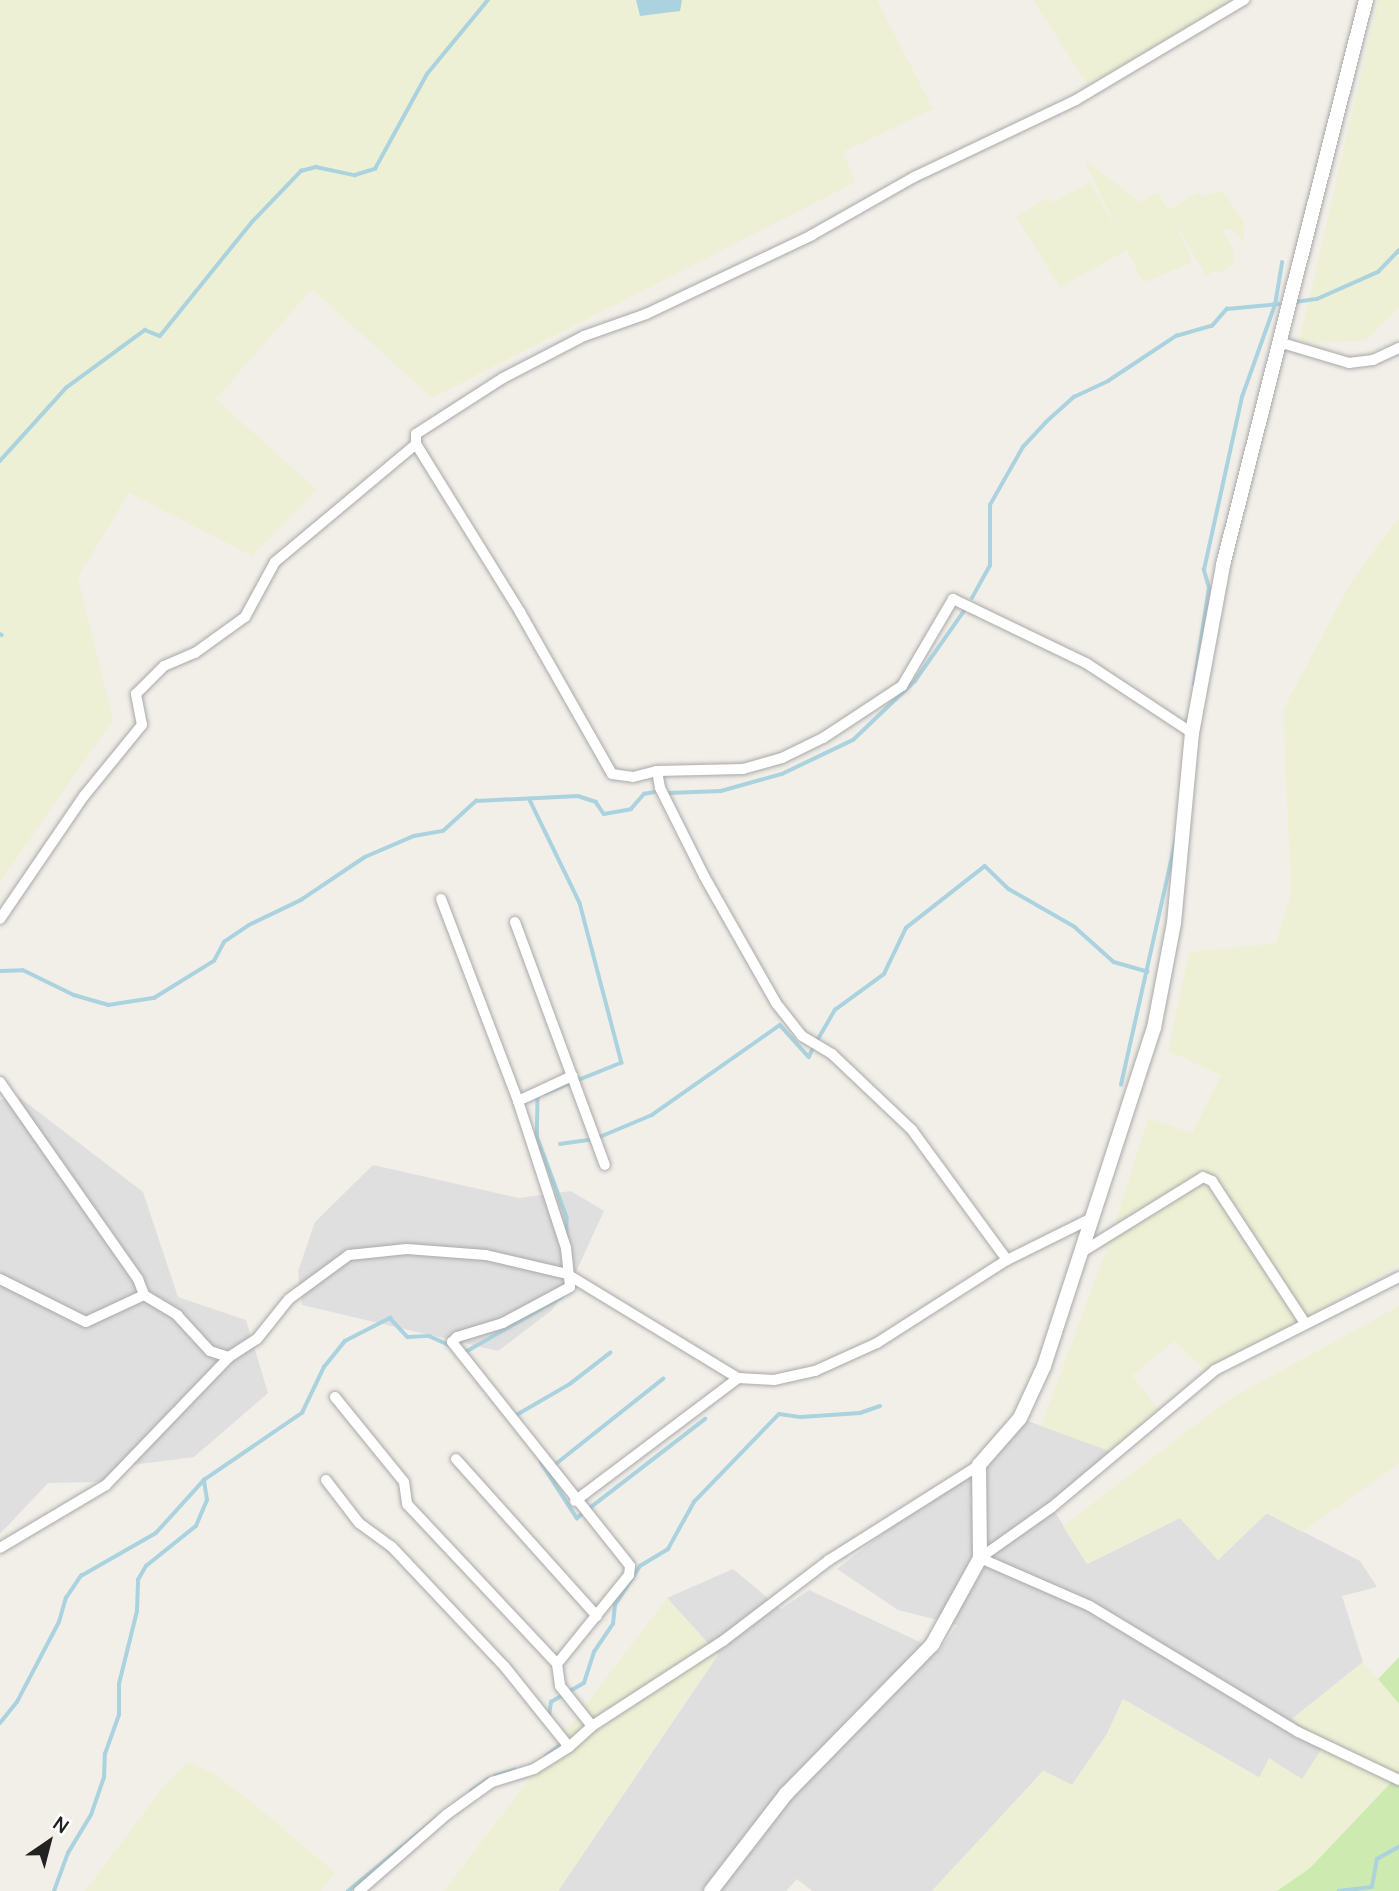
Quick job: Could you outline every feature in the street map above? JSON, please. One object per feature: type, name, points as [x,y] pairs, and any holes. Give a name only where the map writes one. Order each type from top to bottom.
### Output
[{"type":"street","points":[[1192,733],[1086,663],[953,599],[902,686],[823,738],[782,758],[743,769],[657,771],[633,777],[612,774],[602,761],[520,612],[416,444],[416,434],[503,378],[584,336],[646,314],[812,235],[914,177],[1076,100],[1244,0]]},
{"type":"street","points":[[359,1891],[446,1815],[492,1782],[534,1769],[569,1747],[592,1726],[723,1641],[829,1560],[978,1465],[1020,1418],[1044,1366],[1154,1028],[1174,923],[1192,733],[1223,565],[1282,342],[1366,0]]},
{"type":"street","points":[[1282,342],[1349,363],[1399,348]]},
{"type":"street","points":[[0,919],[84,796],[142,725],[136,694],[164,666],[195,653],[245,617],[275,562],[416,444]]},
{"type":"street","points":[[657,771],[660,788],[704,876],[776,1003],[802,1036],[832,1054],[912,1130],[1007,1261]]},
{"type":"street","points":[[441,899],[518,1101],[566,1248],[570,1287],[452,1342],[575,1501],[630,1566],[629,1575],[557,1664]]},
{"type":"street","points":[[515,922],[605,1165]]},
{"type":"street","points":[[518,1101],[572,1076]]},
{"type":"street","points":[[0,1082],[138,1279],[144,1295],[177,1315],[210,1351],[229,1357]]},
{"type":"street","points":[[1082,1252],[1203,1177],[1212,1181],[1305,1324]]},
{"type":"street","points":[[0,1548],[106,1485],[229,1357],[257,1339],[289,1299],[349,1255],[407,1250],[486,1255],[567,1274],[738,1378],[774,1380],[816,1371],[877,1343],[1007,1261],[1090,1219]]},
{"type":"street","points":[[711,1891],[786,1794],[932,1644],[980,1558],[1052,1507],[1215,1370],[1399,1277]]},
{"type":"street","points":[[0,1279],[86,1322],[144,1295]]},
{"type":"street","points":[[575,1501],[738,1378]]},
{"type":"street","points":[[335,1396],[404,1482],[407,1504],[557,1664],[560,1686],[592,1726]]},
{"type":"street","points":[[456,1459],[597,1616]]},
{"type":"street","points":[[978,1465],[980,1558]]},
{"type":"street","points":[[326,1480],[359,1523],[391,1546],[505,1667],[569,1747]]},
{"type":"street","points":[[980,1558],[1090,1606],[1298,1732],[1399,1780]]},
{"type":"shaded area","points":[[19,1097],[143,1192],[178,1297],[246,1320],[268,1393],[194,1457],[132,1465],[99,1482],[48,1483],[0,1534],[0,1100]]},
{"type":"shaded area","points":[[373,1165],[519,1198],[571,1191],[604,1211],[569,1287],[552,1310],[498,1351],[302,1305],[298,1271],[315,1222]]},
{"type":"shaded area","points":[[1028,1421],[1118,1454],[1052,1507],[1087,1564],[1180,1518],[1218,1560],[1267,1513],[1360,1561],[1377,1587],[1342,1596],[1363,1662],[1292,1719],[1325,1744],[1303,1779],[1260,1778],[1123,1699],[1107,1734],[1072,1785],[1043,1771],[932,1891],[812,1891],[797,1879],[786,1891],[558,1891],[718,1655],[667,1598],[733,1569],[781,1609],[809,1590],[939,1651],[957,1625],[898,1610],[837,1569]]},
{"type":"green space","points":[[0,0],[877,0],[933,109],[843,152],[856,182],[432,398],[312,289],[216,399],[317,490],[252,556],[129,493],[78,577],[113,720],[0,882]]},
{"type":"green space","points":[[1033,0],[1230,0],[1184,33],[1087,84]]},
{"type":"green space","points":[[1378,0],[1399,0],[1399,308],[1365,341],[1299,343]]},
{"type":"green space","points":[[1083,158],[1140,202],[1158,192],[1168,210],[1199,192],[1202,196],[1223,191],[1244,222],[1244,243],[1231,229],[1222,230],[1234,250],[1234,263],[1221,273],[1216,270],[1206,276],[1174,221],[1193,262],[1143,283],[1127,250],[1060,287],[1016,217],[1047,198],[1054,202],[1090,182],[1119,234]]},
{"type":"green space","points":[[1399,517],[1399,1265],[1209,1374],[1174,1341],[1132,1376],[1160,1410],[1118,1454],[1041,1426],[1111,1237],[1148,1118],[1192,1133],[1221,1075],[1168,1051],[1189,952],[1276,943],[1291,892],[1283,710],[1351,582]]},
{"type":"green space","points":[[1399,1306],[1399,1464],[1302,1532],[1266,1513],[1218,1560],[1180,1518],[1087,1564],[1063,1526],[1231,1398]]},
{"type":"green space","points":[[667,1598],[718,1654],[558,1891],[444,1891]]},
{"type":"green space","points":[[1399,1657],[1399,1704],[1378,1679]]},
{"type":"green space","points":[[1363,1662],[1399,1704],[1399,1774],[1310,1868],[1277,1891],[932,1891],[1044,1771],[1072,1785],[1107,1734],[1123,1699],[1259,1778],[1269,1758],[1302,1779],[1325,1744],[1292,1719]]},
{"type":"green space","points":[[188,1762],[213,1773],[253,1803],[335,1873],[321,1891],[85,1891],[164,1786]]},
{"type":"green space","points":[[1399,1774],[1399,1891],[1277,1891],[1310,1868]]},
{"type":"water","points":[[636,0],[682,0],[680,11],[640,16]]},
{"type":"waterway","points":[[0,461],[66,388],[145,330],[160,336],[252,222],[301,171],[316,167],[355,175],[375,169],[427,74],[488,0]]},
{"type":"waterway","points":[[1295,302],[1317,299],[1378,272],[1399,250]]},
{"type":"waterway","points":[[1194,685],[1209,588],[1204,570],[1242,397],[1275,305],[1282,263]]},
{"type":"waterway","points":[[972,598],[990,566],[990,505],[1023,447],[1046,422],[1074,397],[1108,381],[1176,336],[1212,326],[1227,309],[1279,304]]},
{"type":"waterway","points":[[668,793],[721,791],[782,774],[853,740],[915,681],[964,611]]},
{"type":"waterway","points":[[0,971],[23,970],[74,995],[108,1005],[154,998],[214,961],[224,942],[249,925],[301,900],[365,857],[414,836],[443,831],[476,801],[578,796],[596,802],[604,814],[631,809],[644,794],[654,792]]},
{"type":"waterway","points":[[530,800],[580,903],[622,1063],[545,1094]]},
{"type":"waterway","points":[[1121,1085],[1176,838]]},
{"type":"waterway","points":[[817,1041],[835,1010],[884,974],[906,928],[985,866],[1009,889],[1075,927],[1114,962],[1148,972]]},
{"type":"waterway","points":[[560,1144],[595,1139],[652,1115],[780,1025],[809,1057],[812,1050]]},
{"type":"waterway","points":[[538,1097],[537,1136],[567,1217],[567,1239]]},
{"type":"waterway","points":[[462,1354],[562,1297]]},
{"type":"waterway","points":[[54,1891],[68,1853],[91,1815],[104,1778],[105,1754],[119,1715],[119,1684],[137,1611],[138,1580],[146,1566],[196,1526],[207,1500],[204,1480],[302,1413],[324,1367],[345,1341],[390,1318],[408,1337],[429,1336],[451,1346]]},
{"type":"waterway","points":[[513,1417],[570,1384],[610,1353]]},
{"type":"waterway","points":[[552,1467],[663,1379]]},
{"type":"waterway","points":[[549,1716],[551,1702],[584,1683],[594,1652],[613,1624],[615,1605],[640,1566],[668,1549],[694,1502],[779,1414],[801,1417],[860,1413],[880,1406]]},
{"type":"waterway","points":[[541,1462],[577,1518],[705,1419]]},
{"type":"waterway","points":[[0,1723],[17,1702],[59,1622],[66,1598],[81,1576],[156,1533],[204,1480]]},
{"type":"waterway","points":[[546,1756],[562,1744]]},
{"type":"waterway","points":[[495,1776],[514,1770]]},
{"type":"waterway","points":[[471,1791],[488,1779]]},
{"type":"waterway","points":[[348,1891],[436,1819]]},
{"type":"waterway","points":[[1339,1891],[1372,1887],[1377,1859],[1399,1847]]}]
